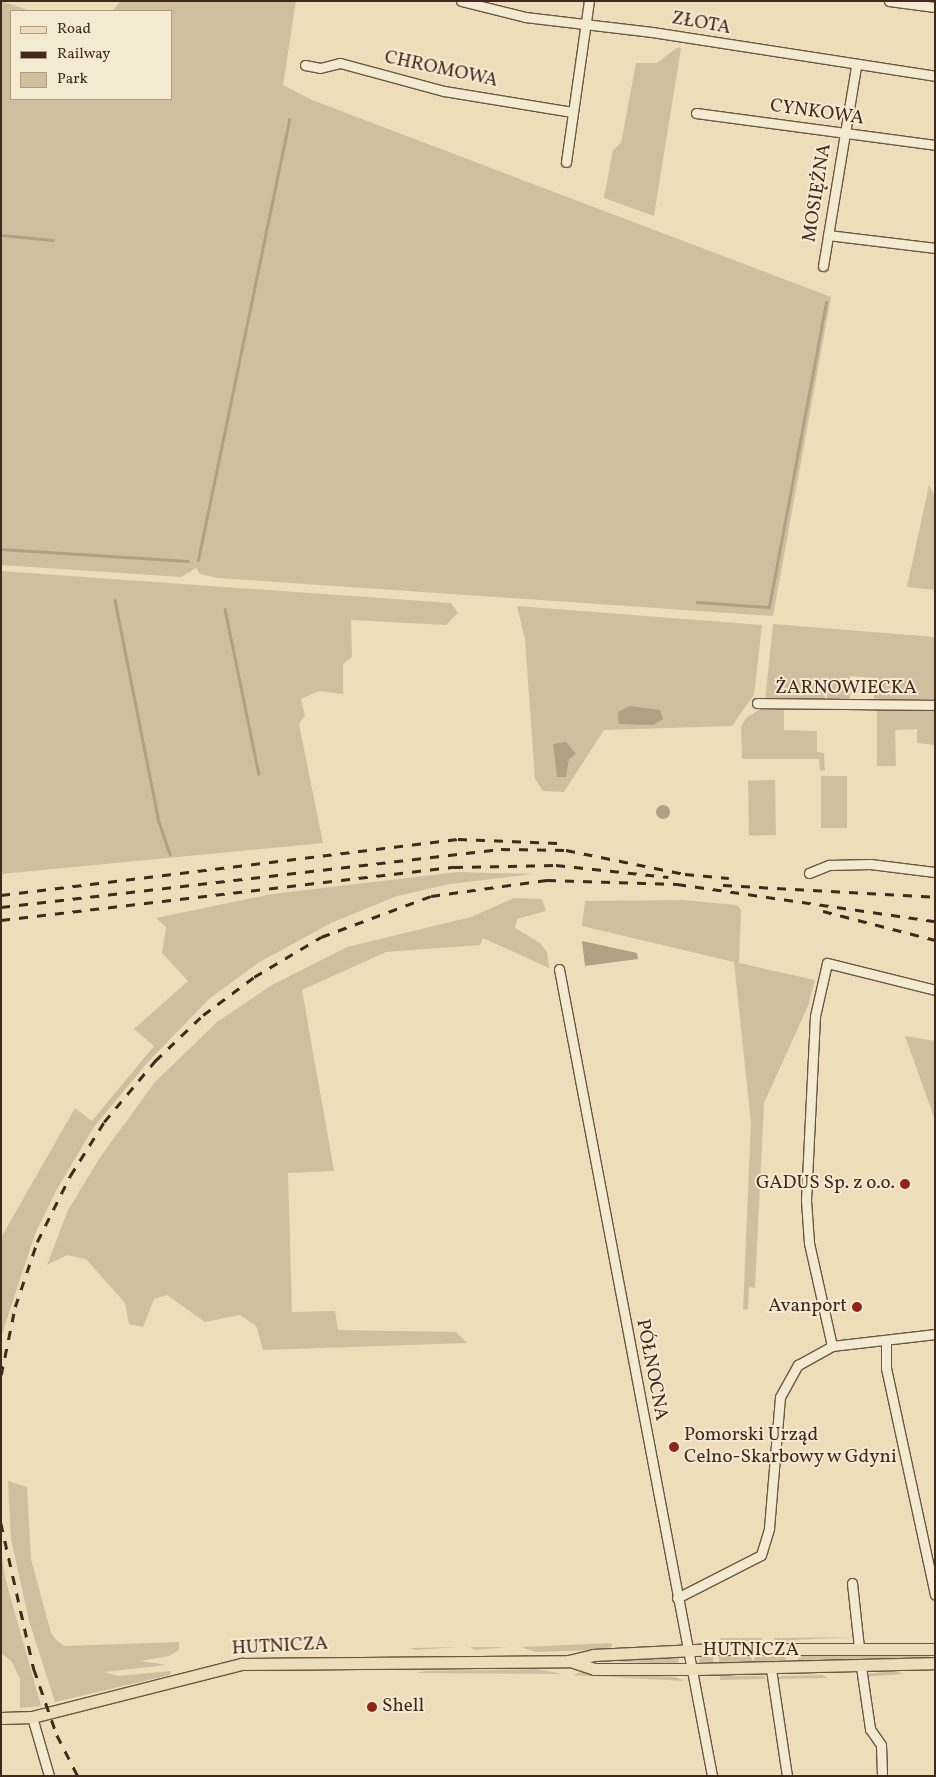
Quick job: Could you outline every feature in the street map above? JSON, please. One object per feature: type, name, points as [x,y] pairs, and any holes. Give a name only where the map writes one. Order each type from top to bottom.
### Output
[{"type":"main road","name":"HUTNICZA","points":[[1,1718],[32,1717],[242,1664],[568,1660],[687,1650],[859,1647],[935,1650]]},
{"type":"main road","points":[[793,1648],[794,1669]]},
{"type":"main road","name":"HUTNICZA","points":[[568,1660],[594,1669],[794,1669],[935,1664]]},
{"type":"street","name":"ZŁOTA","points":[[462,1],[525,17],[935,76]]},
{"type":"street","points":[[566,162],[584,25],[589,1]]},
{"type":"street","points":[[890,1],[935,7]]},
{"type":"street","name":"CHROMOWA","points":[[305,66],[340,64],[444,91],[572,112]]},
{"type":"street","name":"MOSIĘŻNA","points":[[823,266],[856,66]]},
{"type":"street","name":"CYNKOWA","points":[[696,113],[935,145]]},
{"type":"street","points":[[828,235],[935,248]]},
{"type":"street","name":"ŻARNOWIECKA","points":[[757,703],[935,706]]},
{"type":"street","points":[[809,873],[828,865],[870,864],[935,872]]},
{"type":"street","points":[[832,1346],[809,1243],[806,1200],[815,1016],[827,963],[935,990]]},
{"type":"street","name":"PÓŁNOCNA","points":[[559,969],[712,1776]]},
{"type":"street","points":[[677,1598],[760,1555],[769,1528],[781,1392],[798,1365],[832,1346],[935,1334]]},
{"type":"street","points":[[886,1340],[886,1368],[935,1594]]},
{"type":"street","points":[[852,1583],[859,1647]]},
{"type":"street","points":[[861,1666],[870,1729],[881,1745],[882,1776]]},
{"type":"street","points":[[771,1669],[786,1776]]},
{"type":"street","points":[[32,1717],[49,1776]]},
{"type":"green space","points":[[1,1],[28,10],[10,10],[10,100],[172,100],[172,10],[113,10],[121,1],[296,1],[283,85],[312,100],[831,297],[773,616],[218,578],[200,574],[196,568],[181,577],[1,565]]},
{"type":"green space","points":[[678,47],[681,48],[654,216],[604,198],[613,150],[621,143],[636,63],[657,63]]},
{"type":"green space","points":[[929,485],[935,497],[935,590],[907,587]]},
{"type":"green space","points":[[1,571],[451,603],[458,613],[446,625],[351,620],[352,657],[343,664],[343,694],[319,691],[301,699],[305,716],[299,724],[323,843],[1,874]]},
{"type":"green space","points":[[517,606],[762,625],[754,695],[732,726],[604,730],[564,792],[543,791],[535,779],[525,639]]},
{"type":"green space","points":[[773,624],[935,637],[935,701],[874,703],[874,678],[850,676],[850,703],[765,701]]},
{"type":"green space","points":[[877,707],[935,708],[935,745],[917,743],[917,729],[895,730],[896,766],[877,766]]},
{"type":"green space","points":[[762,708],[784,708],[784,730],[817,731],[817,752],[824,753],[825,770],[820,771],[819,759],[742,759],[741,727],[746,718]]},
{"type":"green space","points":[[821,776],[847,776],[847,828],[821,828]]},
{"type":"green space","points":[[748,780],[775,780],[776,835],[749,835]]},
{"type":"green space","points":[[458,872],[533,874],[450,884],[397,896],[331,923],[258,963],[209,999],[147,1063],[94,1127],[57,1189],[35,1234],[1,1337],[1,1238],[75,1108],[92,1121],[154,1046],[134,1029],[188,981],[162,953],[166,927],[156,918],[272,894]]},
{"type":"green space","points":[[514,898],[542,899],[546,911],[517,919],[515,928],[540,943],[547,952],[549,968],[483,938],[480,945],[386,952],[302,990],[334,1171],[288,1173],[292,1312],[335,1311],[338,1330],[456,1332],[467,1343],[263,1350],[256,1326],[240,1315],[205,1322],[167,1295],[154,1299],[143,1327],[129,1324],[125,1303],[86,1259],[67,1255],[47,1265],[68,1210],[101,1156],[155,1082],[217,1022],[272,985],[347,947],[471,917]]},
{"type":"green space","points":[[683,900],[737,905],[741,910],[739,963],[815,980],[808,1006],[764,1103],[755,1288],[749,1287],[748,1309],[743,1310],[751,1123],[734,962],[582,926],[585,901]]},
{"type":"green space","points":[[905,1036],[935,1041],[935,1120]]},
{"type":"green space","points":[[8,1481],[27,1487],[31,1559],[51,1633],[57,1641],[64,1646],[179,1642],[179,1650],[169,1656],[140,1661],[167,1665],[104,1672],[118,1676],[171,1671],[170,1675],[55,1702],[29,1621],[11,1539]]},
{"type":"green space","points":[[1,1552],[6,1581],[41,1706],[20,1708],[20,1679],[12,1662],[1,1653]]},
{"type":"green space","points":[[855,1637],[776,1641],[773,1638]]},
{"type":"green space","points":[[721,1638],[762,1638],[762,1640],[719,1642]]},
{"type":"green space","points":[[611,1643],[612,1647],[598,1650],[536,1652],[521,1647]]},
{"type":"green space","points":[[457,1647],[415,1650],[410,1648]]},
{"type":"green space","points":[[470,1647],[507,1647],[475,1650]]},
{"type":"green space","points":[[713,1654],[713,1663],[699,1662],[700,1655]]},
{"type":"green space","points":[[719,1654],[784,1654],[786,1659],[783,1663],[719,1663]]},
{"type":"green space","points":[[800,1654],[929,1654],[930,1660],[798,1661]]},
{"type":"green space","points":[[680,1656],[677,1664],[574,1660]]},
{"type":"green space","points":[[536,1669],[563,1674],[416,1673],[425,1671]]},
{"type":"green space","points":[[894,1671],[903,1674],[864,1677],[866,1674]]},
{"type":"green space","points":[[581,1672],[676,1677],[684,1681],[573,1675]]},
{"type":"green space","points":[[822,1675],[828,1678],[775,1679],[781,1676]]},
{"type":"green space","points":[[720,1676],[765,1676],[765,1679],[720,1680]]},
{"type":"shaded area","points":[[630,706],[660,710],[663,719],[653,725],[619,724],[618,712]]},
{"type":"shaded area","points":[[566,742],[576,754],[569,759],[566,777],[557,777],[553,744]]},
{"type":"shaded area","points":[[663,805],[668,807],[670,812],[668,817],[663,819],[658,817],[656,812],[658,807]]},
{"type":"shaded area","points":[[582,941],[637,953],[638,959],[585,966]]},
{"type":"waterway","points":[[198,560],[289,119]]},
{"type":"waterway","points":[[1,235],[53,240]]},
{"type":"waterway","points":[[697,602],[769,607],[826,302]]},
{"type":"waterway","points":[[1,549],[188,561]]},
{"type":"waterway","points":[[115,600],[159,822],[170,854]]},
{"type":"waterway","points":[[225,609],[259,774]]},
{"type":"railway","points":[[1,895],[458,839],[558,843]]},
{"type":"railway","points":[[1,907],[501,849],[566,850],[685,874],[729,878]]},
{"type":"railway","points":[[1,920],[454,867],[556,865],[668,877]]},
{"type":"railway","points":[[1,1375],[15,1307],[37,1242],[70,1176],[104,1122],[155,1061],[203,1015],[254,977],[321,937],[431,896],[547,880],[677,884],[935,921]]},
{"type":"railway","points":[[723,885],[935,897]]},
{"type":"railway","points":[[823,911],[935,940]]},
{"type":"railway","points":[[1,1523],[34,1669],[57,1735],[78,1776]]},
{"type":"place","name":"GADUS Sp. z o.o.","points":[[905,1184]]},
{"type":"place","name":"Avanport","points":[[857,1307]]},
{"type":"place","name":"Pomorski Urząd Celno-Skarbowy w Gdyni","points":[[674,1447]]},
{"type":"place","name":"Shell","points":[[372,1707]]}]
